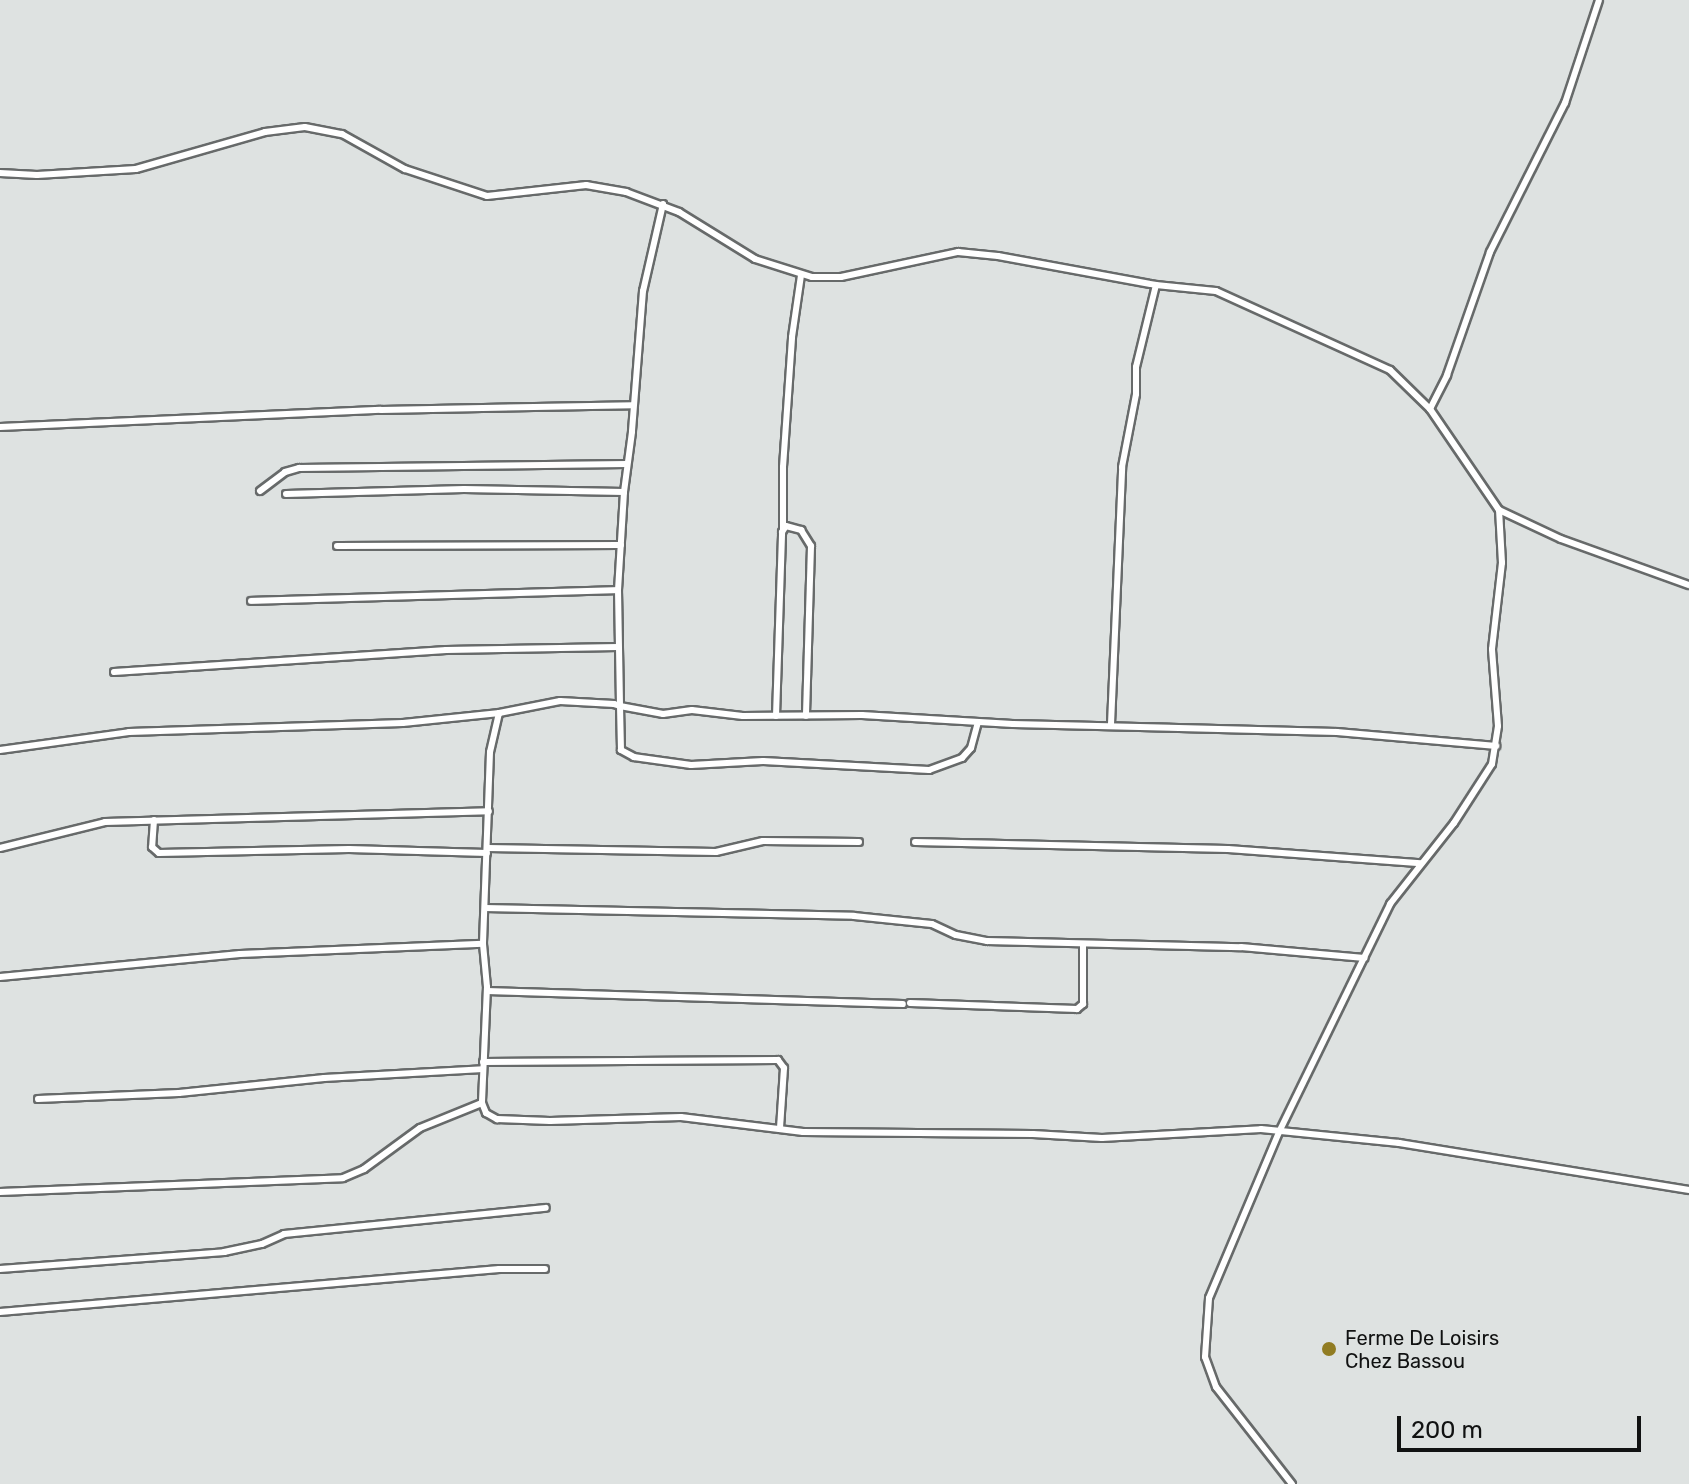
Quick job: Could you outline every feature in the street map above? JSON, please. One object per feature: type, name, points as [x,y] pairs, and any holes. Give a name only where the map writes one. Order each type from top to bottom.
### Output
[{"type":"street","points":[[1430,409],[1447,375],[1490,252],[1565,103],[1599,0]]},
{"type":"street","points":[[0,173],[37,175],[136,169],[265,132],[305,127],[347,136],[405,169],[487,196],[586,185],[626,192],[663,204],[755,259],[801,275],[841,277],[958,252],[1229,295],[1302,332],[1368,357],[1390,370],[1430,409],[1499,510],[1561,539],[1689,585]]},
{"type":"street","points":[[663,204],[648,261],[624,492],[618,647],[620,744],[625,754],[691,765],[763,761],[929,770],[962,758],[971,748],[978,722]]},
{"type":"street","points":[[776,716],[783,467],[792,337],[801,275]]},
{"type":"street","points":[[1111,724],[1122,467],[1136,394],[1136,367],[1156,285]]},
{"type":"street","points":[[0,427],[381,410],[633,405]]},
{"type":"street","points":[[260,491],[285,472],[299,468],[627,464]]},
{"type":"street","points":[[286,494],[464,489],[624,492]]},
{"type":"street","points":[[1292,1484],[1216,1387],[1205,1357],[1204,1339],[1215,1278],[1279,1132],[1390,904],[1482,783],[1496,746],[1498,719],[1492,649],[1502,563],[1499,510]]},
{"type":"street","points":[[783,529],[797,528],[811,542],[806,716]]},
{"type":"street","points":[[337,546],[621,545]]},
{"type":"street","points":[[251,601],[618,590]]},
{"type":"street","points":[[114,672],[446,650],[618,647]]},
{"type":"street","points":[[0,750],[129,732],[403,723],[499,713],[560,701],[620,706],[663,714],[692,710],[776,716],[870,715],[978,722],[1337,732],[1496,746]]},
{"type":"street","points":[[499,713],[490,752],[483,944],[487,991],[482,1103],[486,1113],[497,1119],[550,1121],[663,1116],[780,1129],[1085,1138],[1245,1128],[1399,1143],[1689,1190]]},
{"type":"street","points":[[0,848],[85,824],[489,811]]},
{"type":"street","points":[[154,820],[152,847],[159,853],[349,849],[716,852],[763,841],[859,842]]},
{"type":"street","points":[[915,842],[1228,849],[1420,863]]},
{"type":"street","points":[[485,908],[854,916],[932,924],[956,935],[987,941],[1241,947],[1365,958]]},
{"type":"street","points":[[0,977],[240,954],[483,944]]},
{"type":"street","points":[[487,991],[1077,1009],[1083,1004],[1083,944]]},
{"type":"street","points":[[38,1099],[179,1093],[483,1065],[778,1060],[784,1068],[780,1129]]},
{"type":"street","points":[[0,1192],[343,1178],[364,1169],[420,1128],[482,1103]]},
{"type":"street","points":[[0,1269],[224,1252],[262,1244],[284,1234],[546,1208]]},
{"type":"street","points":[[0,1312],[499,1269],[545,1269]]},
{"type":"place","name":"Ferme De Loisirs Chez Bassou","points":[[1329,1349]]}]
